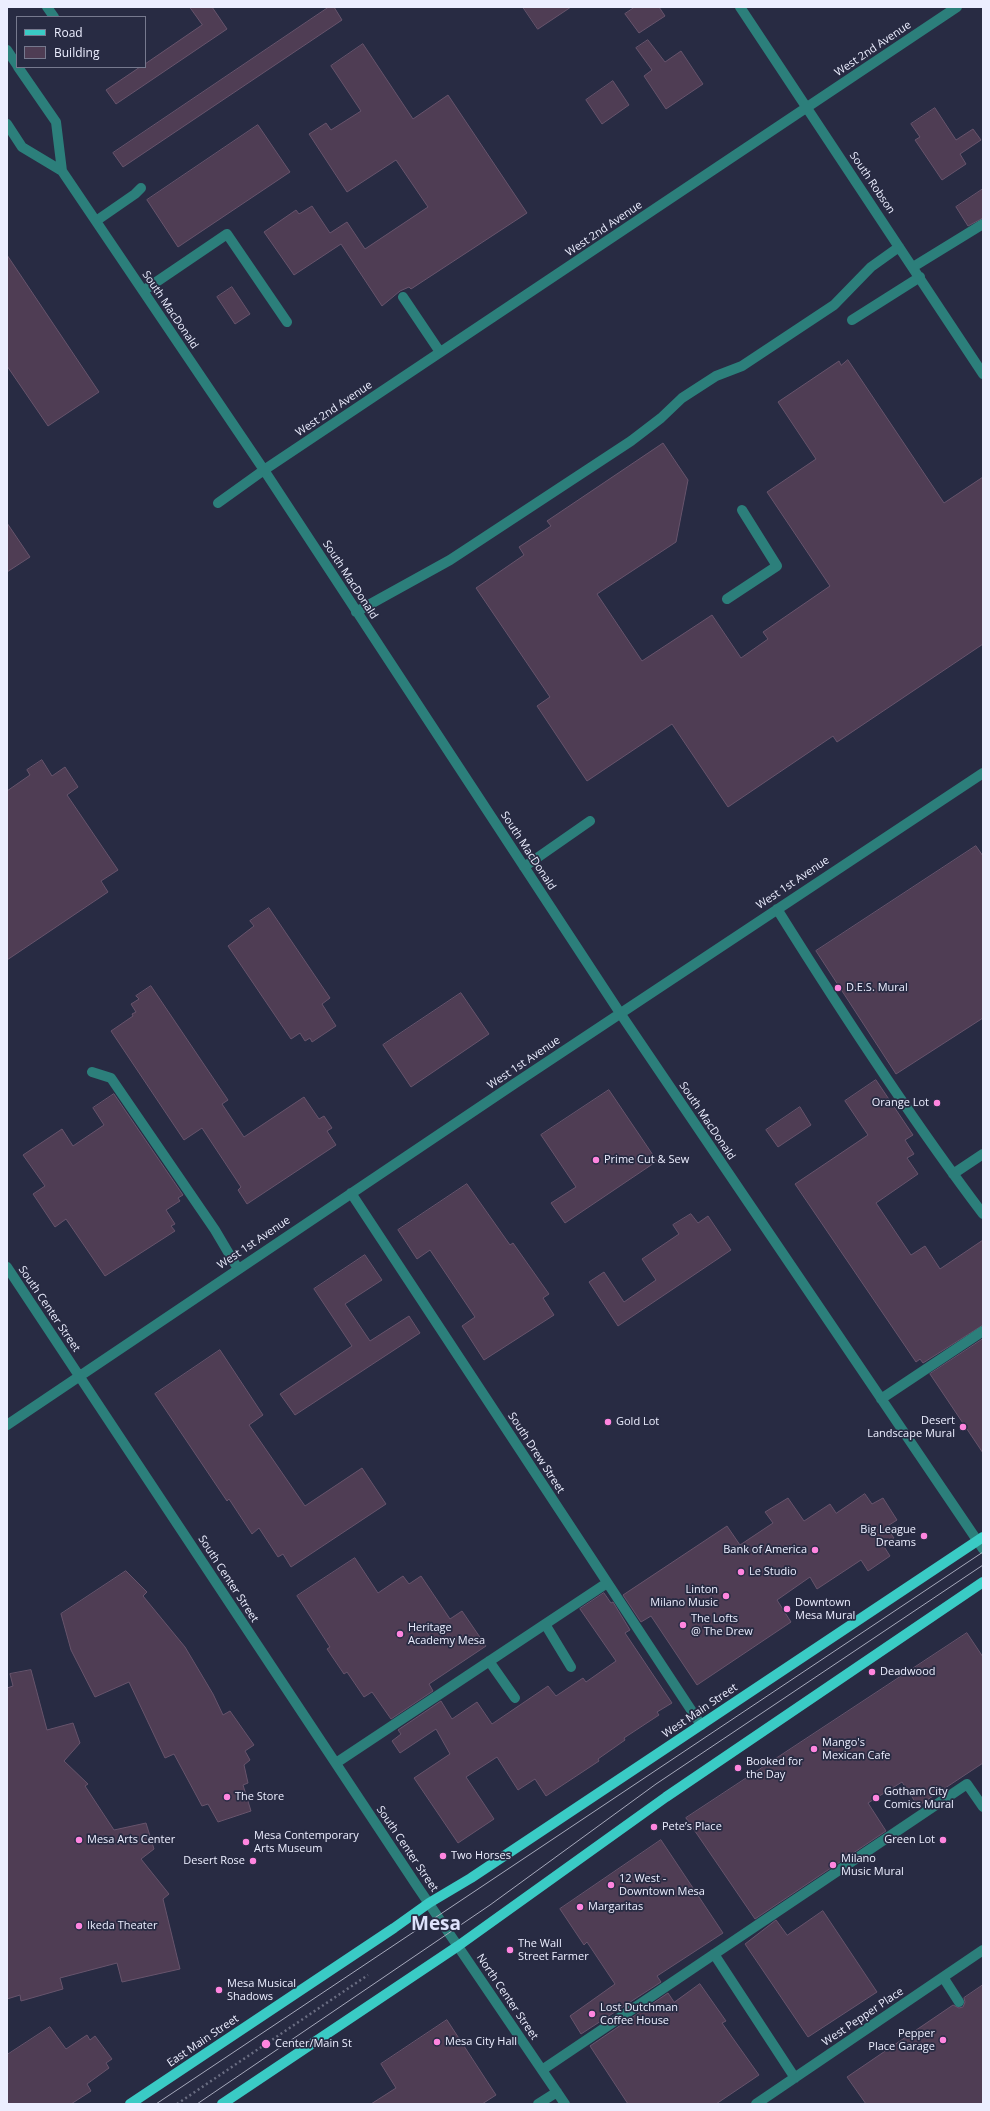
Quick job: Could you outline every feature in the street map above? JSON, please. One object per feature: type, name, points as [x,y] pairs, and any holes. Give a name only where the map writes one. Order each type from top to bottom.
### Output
[{"type":"main road","name":"West Main Street","points":[[429,1903],[471,1878],[701,1725],[981,1542]]},
{"type":"main road","points":[[222,2104],[458,1946],[666,1797],[983,1582]]},
{"type":"main road","name":"East Main Street","points":[[130,2104],[394,1928],[429,1903]]},
{"type":"street","points":[[47,7],[53,16]]},
{"type":"street","name":"South Robson","points":[[740,7],[983,374]]},
{"type":"street","name":"West 2nd Avenue","points":[[218,503],[264,470],[957,7]]},
{"type":"street","name":"South MacDonald","points":[[7,50],[16,63]]},
{"type":"street","name":"South MacDonald","points":[[19,68],[56,122],[62,172]]},
{"type":"street","name":"South MacDonald","points":[[7,124],[22,147],[62,172],[96,221],[264,470],[620,1013],[981,1542]]},
{"type":"street","points":[[96,221],[135,194],[141,188]]},
{"type":"street","points":[[913,267],[983,224]]},
{"type":"street","points":[[143,291],[227,234],[286,322]]},
{"type":"street","points":[[356,612],[450,560],[631,441],[661,418],[682,398],[716,376],[742,366],[827,310],[871,267],[900,247]]},
{"type":"street","points":[[852,320],[920,277]]},
{"type":"street","points":[[403,297],[440,352]]},
{"type":"street","points":[[727,599],[777,566],[742,510]]},
{"type":"street","name":"West 1st Avenue","points":[[7,1424],[620,1013],[983,773]]},
{"type":"street","points":[[524,867],[590,821]]},
{"type":"street","points":[[777,909],[858,1037],[952,1174],[983,1214]]},
{"type":"street","points":[[92,1072],[110,1078],[214,1228],[238,1269]]},
{"type":"street","points":[[952,1174],[983,1154]]},
{"type":"street","name":"South Drew Street","points":[[351,1193],[701,1725]]},
{"type":"street","name":"South Center Street","points":[[7,1267],[429,1903]]},
{"type":"street","points":[[882,1399],[983,1331]]},
{"type":"street","points":[[336,1763],[607,1583]]},
{"type":"street","points":[[545,1624],[571,1667]]},
{"type":"street","points":[[489,1661],[515,1698]]},
{"type":"street","points":[[542,2070],[967,1784],[983,1808]]},
{"type":"street","name":"North Center Street","points":[[429,1903],[565,2104]]},
{"type":"street","name":"West Pepper Place","points":[[756,2104],[983,1950]]},
{"type":"street","points":[[714,1954],[795,2078]]},
{"type":"street","points":[[943,1977],[959,2002]]},
{"type":"street","points":[[538,2104],[557,2092]]},
{"type":"path","points":[[177,2104],[368,1975]]},
{"type":"building","points":[[190,7],[212,7],[227,29],[116,104],[106,90],[139,68],[146,68],[146,63],[202,25]]},
{"type":"building","points":[[329,7],[334,7],[342,20],[123,167],[113,153]]},
{"type":"building","points":[[523,7],[571,7],[538,29]]},
{"type":"building","points":[[635,7],[659,7],[665,16],[639,33],[625,14]]},
{"type":"building","points":[[648,40],[665,62],[681,51],[703,84],[666,109],[644,76],[652,70],[636,48]]},
{"type":"building","points":[[363,44],[413,119],[448,95],[527,213],[411,289],[409,287],[400,291],[382,306],[341,244],[294,275],[264,232],[296,210],[299,214],[312,206],[330,233],[347,222],[365,249],[428,207],[396,160],[347,192],[309,134],[326,123],[331,130],[361,111],[331,66]]},
{"type":"building","points":[[613,81],[629,105],[602,124],[586,100]]},
{"type":"building","points":[[935,108],[956,140],[973,129],[981,140],[960,154],[966,164],[942,180],[915,140],[920,137],[911,124]]},
{"type":"building","points":[[258,125],[290,172],[178,247],[147,200]]},
{"type":"building","points":[[983,189],[983,218],[968,226],[956,207]]},
{"type":"building","points":[[7,255],[99,392],[48,426],[7,366]]},
{"type":"building","points":[[232,287],[250,314],[235,324],[217,297]]},
{"type":"building","points":[[848,360],[944,503],[983,477],[983,644],[837,742],[833,736],[728,807],[672,724],[587,781],[537,706],[550,697],[476,588],[524,555],[519,547],[551,526],[547,521],[663,443],[688,480],[676,542],[597,594],[642,661],[712,615],[741,658],[768,639],[763,632],[830,586],[767,492],[816,459],[778,402],[839,361],[841,365]]},
{"type":"building","points":[[7,523],[30,557],[7,572]]},
{"type":"building","points":[[42,760],[52,776],[65,767],[78,787],[67,795],[118,870],[101,881],[108,892],[7,960],[7,791],[30,775],[27,770]]},
{"type":"building","points":[[976,846],[983,856],[983,1018],[896,1074],[816,951]]},
{"type":"building","points":[[269,908],[330,998],[322,1004],[336,1026],[312,1042],[310,1038],[305,1041],[300,1033],[291,1039],[228,946],[254,926],[250,921]]},
{"type":"building","points":[[151,986],[228,1100],[222,1104],[244,1137],[304,1097],[319,1119],[324,1116],[332,1128],[327,1131],[336,1145],[247,1204],[238,1190],[241,1187],[202,1128],[184,1140],[111,1031],[133,1016],[132,1014],[136,1012],[131,1004],[139,999],[136,996]]},
{"type":"building","points":[[461,993],[489,1034],[411,1087],[383,1045]]},
{"type":"building","points":[[876,1080],[913,1135],[905,1140],[914,1154],[907,1158],[918,1174],[876,1203],[911,1255],[925,1246],[940,1269],[983,1240],[983,1325],[923,1363],[920,1359],[916,1362],[795,1184],[868,1135],[845,1101]]},
{"type":"building","points":[[609,1090],[657,1161],[565,1223],[551,1203],[576,1187],[541,1135]]},
{"type":"building","points":[[114,1094],[183,1195],[178,1198],[180,1201],[166,1210],[175,1224],[171,1226],[175,1231],[105,1276],[66,1219],[55,1227],[33,1194],[45,1186],[23,1155],[62,1129],[73,1146],[104,1125],[93,1108]]},
{"type":"building","points":[[800,1107],[811,1125],[778,1147],[766,1130]]},
{"type":"building","points":[[467,1184],[510,1245],[513,1243],[549,1294],[543,1298],[554,1315],[484,1360],[462,1326],[475,1317],[430,1250],[417,1259],[398,1230]]},
{"type":"building","points":[[691,1214],[698,1223],[708,1216],[731,1250],[618,1326],[589,1282],[604,1272],[624,1302],[656,1280],[642,1259],[679,1234],[673,1225]]},
{"type":"building","points":[[365,1255],[382,1280],[345,1304],[370,1341],[409,1316],[420,1333],[295,1415],[280,1394],[352,1346],[314,1289]]},
{"type":"building","points":[[983,1339],[983,1453],[930,1374]]},
{"type":"building","points":[[220,1350],[263,1415],[249,1425],[305,1506],[362,1468],[386,1504],[291,1567],[283,1554],[278,1557],[259,1528],[252,1534],[229,1499],[227,1501],[155,1394]]},
{"type":"building","points":[[865,1494],[872,1504],[883,1498],[897,1520],[886,1527],[894,1538],[883,1545],[890,1556],[868,1571],[861,1560],[817,1589],[810,1577],[777,1600],[791,1622],[697,1685],[651,1616],[641,1622],[623,1595],[727,1526],[740,1545],[773,1523],[765,1512],[788,1498],[804,1521],[830,1504],[836,1513]]},
{"type":"building","name":"Heritage Academy Mesa","points":[[355,1558],[378,1593],[403,1576],[409,1584],[421,1576],[450,1619],[462,1611],[486,1646],[429,1684],[433,1691],[391,1719],[372,1692],[364,1697],[347,1672],[344,1674],[327,1649],[330,1647],[297,1596]]},
{"type":"building","points":[[126,1571],[147,1592],[143,1596],[185,1647],[213,1694],[223,1715],[230,1711],[254,1745],[245,1751],[250,1760],[244,1765],[248,1783],[243,1785],[251,1811],[218,1822],[208,1804],[202,1806],[174,1754],[165,1758],[129,1682],[95,1697],[71,1650],[61,1614]]},
{"type":"building","points":[[604,1593],[611,1603],[613,1602],[630,1630],[625,1633],[672,1703],[657,1712],[659,1715],[624,1738],[625,1740],[598,1759],[599,1761],[546,1796],[535,1779],[518,1790],[497,1757],[466,1777],[494,1819],[458,1843],[414,1778],[450,1754],[436,1729],[400,1753],[392,1741],[401,1734],[398,1730],[441,1701],[452,1719],[477,1702],[492,1724],[548,1686],[556,1696],[583,1678],[586,1682],[616,1661],[580,1609]]},
{"type":"building","points":[[967,1633],[983,1657],[983,1763],[918,1806],[902,1782],[868,1803],[886,1831],[755,1919],[686,1818]]},
{"type":"building","name":"Mesa Arts Center","points":[[31,1670],[47,1730],[73,1723],[80,1743],[64,1761],[88,1784],[85,1786],[114,1830],[146,1823],[154,1849],[141,1859],[169,1894],[163,1899],[180,1969],[122,1982],[117,1963],[60,1978],[63,1989],[21,2001],[20,1995],[7,1999],[7,1688],[13,1686],[10,1674]]},
{"type":"building","points":[[661,1840],[723,1933],[657,1976],[661,1982],[581,2034],[570,2016],[615,1984],[587,1942],[584,1945],[560,1909]]},
{"type":"building","points":[[823,1911],[877,1992],[808,2037],[745,1944],[776,1920],[787,1935]]},
{"type":"building","points":[[700,1984],[726,2021],[722,2023],[759,2075],[716,2104],[628,2104],[590,2046],[668,1993],[674,2002]]},
{"type":"building","name":"Pepper Place Garage","points":[[983,1985],[983,2104],[866,2104],[847,2077],[953,2005],[959,2008],[963,2007],[965,2002],[964,1998]]},
{"type":"building","name":"Mesa City Hall","points":[[447,2020],[496,2095],[482,2104],[371,2104],[396,2088],[381,2064]]},
{"type":"building","points":[[50,2027],[66,2049],[87,2035],[90,2040],[95,2036],[112,2059],[106,2063],[109,2068],[87,2084],[91,2091],[71,2104],[7,2104],[7,2055]]},
{"type":"tram line","points":[[156,2104],[983,1552]]},
{"type":"tram line","points":[[197,2104],[490,1905],[656,1784],[983,1565]]},
{"type":"place","name":"D.E.S. Mural","points":[[838,988]]},
{"type":"place","name":"Orange Lot","points":[[937,1103]]},
{"type":"place","name":"Prime Cut & Sew","points":[[596,1160]]},
{"type":"place","name":"Gold Lot","points":[[608,1422]]},
{"type":"place","name":"Desert Landscape Mural","points":[[963,1427]]},
{"type":"place","name":"Big League Dreams","points":[[924,1536]]},
{"type":"place","name":"Bank of America","points":[[815,1550]]},
{"type":"place","name":"Le Studio","points":[[741,1572]]},
{"type":"place","name":"Linton Milano Music","points":[[726,1596]]},
{"type":"place","name":"Downtown Mesa Mural","points":[[787,1609]]},
{"type":"place","name":"The Lofts @ The Drew","points":[[683,1625]]},
{"type":"place","name":"Heritage Academy Mesa","points":[[400,1634]]},
{"type":"place","name":"Deadwood","points":[[872,1672]]},
{"type":"place","name":"Mango's Mexican Cafe","points":[[814,1749]]},
{"type":"place","name":"Booked for the Day","points":[[738,1768]]},
{"type":"place","name":"The Store","points":[[227,1797]]},
{"type":"place","name":"Gotham City Comics Mural","points":[[876,1798]]},
{"type":"place","name":"Pete’s Place","points":[[654,1827]]},
{"type":"place","name":"Mesa Arts Center","points":[[79,1840]]},
{"type":"place","name":"Green Lot","points":[[943,1840]]},
{"type":"place","name":"Mesa Contemporary Arts Museum","points":[[246,1842]]},
{"type":"place","name":"Two Horses","points":[[443,1856]]},
{"type":"place","name":"Desert Rose","points":[[253,1861]]},
{"type":"place","name":"Milano Music Mural","points":[[833,1865]]},
{"type":"place","name":"12 West - Downtown Mesa","points":[[611,1885]]},
{"type":"place","name":"Margaritas","points":[[580,1907]]},
{"type":"place","name":"Ikeda Theater","points":[[79,1926]]},
{"type":"place","name":"The Wall Street Farmer","points":[[510,1950]]},
{"type":"place","name":"Mesa Musical Shadows","points":[[219,1990]]},
{"type":"place","name":"Lost Dutchman Coffee House","points":[[592,2014]]},
{"type":"place","name":"Pepper Place Garage","points":[[943,2040]]},
{"type":"place","name":"Mesa City Hall","points":[[437,2042]]},
{"type":"place","name":"Center/Main St","points":[[266,2044]]},
{"type":"district","name":"Mesa","points":[[436,1925]]}]
